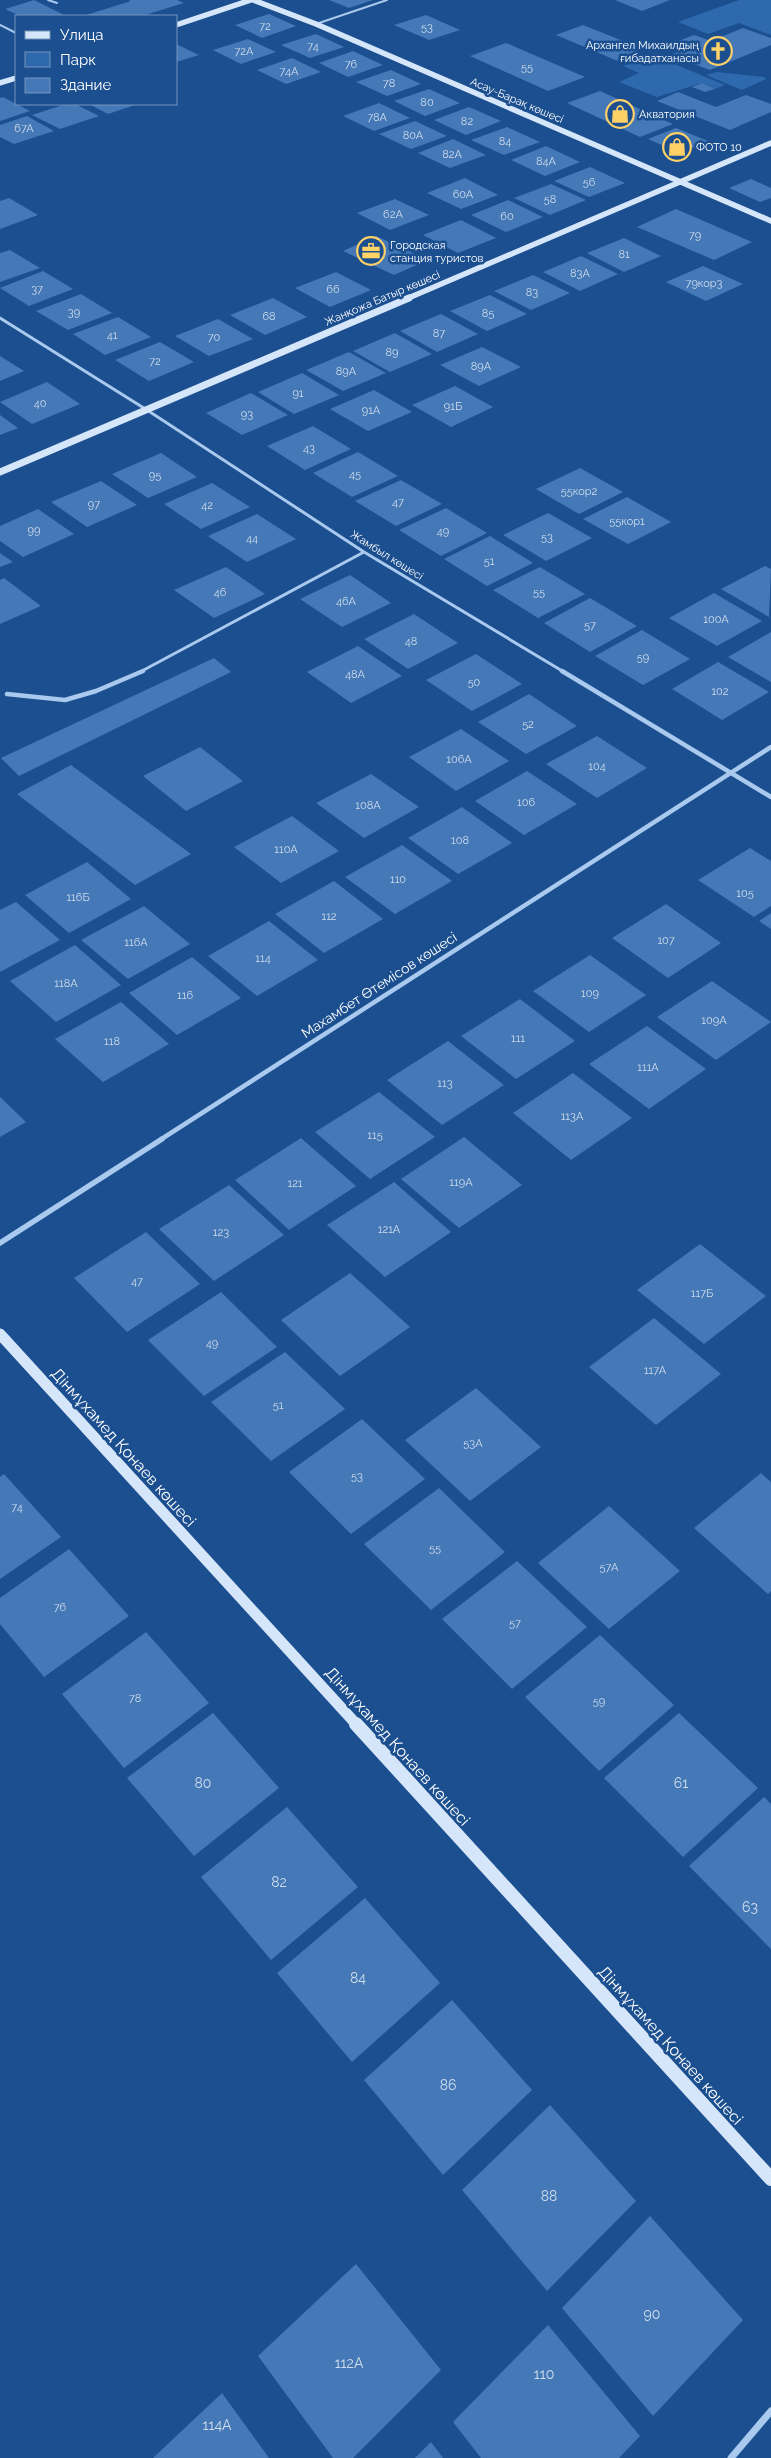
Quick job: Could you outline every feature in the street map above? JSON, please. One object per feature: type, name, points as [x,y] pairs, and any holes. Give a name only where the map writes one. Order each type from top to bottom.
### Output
[{"type":"street","name":"Асау-Барақ көшесі","points":[[252,0],[316,24],[771,221]]},
{"type":"street","points":[[178,24],[252,0]]},
{"type":"street","points":[[0,83],[15,78]]},
{"type":"street","name":"Жанқожа Батыр көшесі","points":[[0,472],[771,143]]},
{"type":"street","name":"Жамбыл көшесі","points":[[0,318],[147,410],[364,552],[771,797]]},
{"type":"street","points":[[7,694],[65,700],[96,691],[139,672],[364,552]]},
{"type":"street","name":"Махамбет Өтемісов көшесі","points":[[0,1243],[771,747]]},
{"type":"street","name":"Дінмұхамед Қонаев көшесі","points":[[0,1334],[771,2179]]},
{"type":"street","points":[[731,2458],[771,2411]]},
{"type":"lane","points":[[48,0],[56,3]]},
{"type":"lane","points":[[316,24],[387,0]]},
{"type":"lane","points":[[0,25],[15,32]]},
{"type":"green space","points":[[739,0],[771,0],[771,35],[739,23],[708,34],[678,22]]},
{"type":"green space","points":[[641,59],[667,61],[725,85],[715,89],[702,83],[657,97],[619,82],[639,73],[623,66]]},
{"type":"green space","points":[[717,72],[764,77],[766,79],[742,90],[706,75]]},
{"type":"building","points":[[34,0],[64,15],[18,15],[5,9]]},
{"type":"building","points":[[128,0],[177,0],[184,3],[145,15],[86,15],[131,1]]},
{"type":"building","points":[[329,0],[373,0],[349,8]]},
{"type":"building","points":[[615,0],[670,0],[642,11]]},
{"type":"building","points":[[269,14],[296,26],[262,38],[235,25]]},
{"type":"building","points":[[426,15],[460,30],[429,40],[394,25]]},
{"type":"building","points":[[583,25],[643,49],[627,55],[638,59],[625,64],[556,35]]},
{"type":"building","name":"Архангел Михаилдың ғибадатханасы","points":[[743,28],[771,38],[771,45],[710,70],[670,55],[690,47],[676,42],[694,35],[711,41]]},
{"type":"building","points":[[316,34],[344,47],[310,58],[281,45]]},
{"type":"building","points":[[248,39],[276,52],[241,64],[213,50]]},
{"type":"building","points":[[506,43],[585,77],[548,91],[470,56]]},
{"type":"building","points":[[178,45],[199,55],[178,61]]},
{"type":"building","points":[[353,51],[383,65],[348,77],[319,63]]},
{"type":"building","points":[[292,58],[321,72],[286,84],[257,70]]},
{"type":"building","points":[[391,70],[421,84],[387,96],[356,82]]},
{"type":"building","points":[[702,83],[715,89],[705,92],[692,87]]},
{"type":"building","points":[[429,89],[460,103],[425,116],[394,101]]},
{"type":"building","name":"Акватория","points":[[600,91],[673,124],[640,137],[567,103]]},
{"type":"building","points":[[678,92],[716,107],[746,95],[771,104],[771,112],[730,130],[657,101]]},
{"type":"building","points":[[3,97],[15,105],[30,111],[0,121],[0,98]]},
{"type":"building","points":[[379,103],[410,118],[374,131],[343,116]]},
{"type":"building","points":[[63,105],[77,105],[99,116],[60,129],[32,115]]},
{"type":"building","points":[[91,105],[135,105],[108,114]]},
{"type":"building","points":[[469,107],[501,121],[466,135],[434,120]]},
{"type":"building","points":[[27,116],[54,131],[14,144],[0,137],[0,125]]},
{"type":"building","points":[[415,121],[447,136],[411,149],[379,134]]},
{"type":"building","points":[[507,127],[540,142],[504,155],[471,140]]},
{"type":"building","points":[[676,128],[708,141],[680,153],[648,139]]},
{"type":"building","points":[[453,139],[486,155],[450,168],[418,153]]},
{"type":"building","points":[[546,146],[580,162],[545,176],[511,160]]},
{"type":"building","points":[[590,167],[625,183],[589,197],[554,181]]},
{"type":"building","points":[[465,178],[498,195],[461,209],[427,193]]},
{"type":"building","points":[[751,179],[771,188],[771,198],[760,202],[729,188]]},
{"type":"building","points":[[551,184],[586,200],[550,215],[514,198]]},
{"type":"building","points":[[9,198],[38,215],[0,229],[0,201]]},
{"type":"building","points":[[395,199],[429,215],[390,230],[357,213]]},
{"type":"building","points":[[508,200],[543,217],[506,232],[471,215]]},
{"type":"building","points":[[676,209],[752,242],[714,260],[637,227]]},
{"type":"building","points":[[461,220],[496,238],[458,253],[423,235]]},
{"type":"building","points":[[376,236],[428,260],[394,275],[343,251]]},
{"type":"building","points":[[624,238],[661,256],[624,272],[587,253]]},
{"type":"building","points":[[10,250],[40,268],[0,282],[0,253]]},
{"type":"building","points":[[581,256],[618,274],[580,291],[543,272]]},
{"type":"building","points":[[703,266],[743,284],[706,301],[666,282]]},
{"type":"building","points":[[43,271],[73,289],[29,306],[0,288]]},
{"type":"building","points":[[336,272],[371,290],[330,307],[295,288]]},
{"type":"building","points":[[533,275],[570,293],[531,310],[494,291]]},
{"type":"building","points":[[81,294],[112,313],[68,330],[36,311]]},
{"type":"building","points":[[490,295],[527,314],[487,331],[450,311]]},
{"type":"building","points":[[273,298],[307,317],[265,335],[230,315]]},
{"type":"building","points":[[441,314],[478,334],[437,352],[400,331]]},
{"type":"building","points":[[118,317],[151,337],[105,355],[73,334]]},
{"type":"building","points":[[218,319],[253,339],[209,356],[175,336]]},
{"type":"building","points":[[395,333],[432,354],[390,372],[353,351]]},
{"type":"building","points":[[160,342],[194,362],[149,381],[115,360]]},
{"type":"building","points":[[482,347],[521,367],[479,386],[440,365]]},
{"type":"building","points":[[349,352],[386,373],[343,391],[306,370]]},
{"type":"building","points":[[0,356],[24,371],[0,381]]},
{"type":"building","points":[[302,373],[339,395],[294,414],[258,392]]},
{"type":"building","points":[[47,382],[80,404],[32,424],[0,402]]},
{"type":"building","points":[[455,386],[493,407],[451,427],[412,405]]},
{"type":"building","points":[[374,390],[412,412],[368,431],[330,409]]},
{"type":"building","points":[[251,393],[288,415],[242,435],[206,413]]},
{"type":"building","points":[[0,415],[18,428],[0,435]]},
{"type":"building","points":[[313,426],[351,449],[305,470],[267,446]]},
{"type":"building","points":[[358,452],[398,476],[352,497],[313,473]]},
{"type":"building","points":[[161,453],[197,477],[148,498],[112,474]]},
{"type":"building","points":[[580,468],[623,492],[579,514],[536,489]]},
{"type":"building","points":[[401,480],[442,504],[396,526],[355,501]]},
{"type":"building","points":[[101,481],[137,505],[87,527],[51,502]]},
{"type":"building","points":[[212,483],[250,507],[201,529],[164,504]]},
{"type":"building","points":[[627,497],[671,522],[628,544],[583,519]]},
{"type":"building","points":[[446,508],[487,533],[441,556],[399,530]]},
{"type":"building","points":[[38,509],[74,534],[23,557],[0,541],[0,526]]},
{"type":"building","points":[[548,513],[592,538],[546,561],[503,535]]},
{"type":"building","points":[[257,514],[296,539],[247,562],[208,536]]},
{"type":"building","points":[[490,536],[533,563],[487,586],[444,559]]},
{"type":"building","points":[[0,553],[13,562],[0,567]]},
{"type":"building","points":[[765,566],[771,569],[769,617],[721,589]]},
{"type":"building","points":[[226,567],[265,594],[214,618],[174,590]]},
{"type":"building","points":[[540,567],[585,594],[538,618],[493,590]]},
{"type":"building","points":[[350,575],[391,603],[342,627],[300,599]]},
{"type":"building","points":[[4,578],[41,606],[0,624],[0,580]]},
{"type":"building","points":[[714,593],[762,621],[717,646],[669,618]]},
{"type":"building","points":[[590,598],[637,626],[590,652],[544,623]]},
{"type":"building","points":[[414,614],[458,643],[408,669],[364,639]]},
{"type":"building","points":[[642,630],[690,659],[643,685],[595,656]]},
{"type":"building","points":[[771,632],[771,682],[728,657]]},
{"type":"building","points":[[358,646],[402,676],[351,703],[307,672]]},
{"type":"building","points":[[476,654],[522,684],[472,711],[426,680]]},
{"type":"building","points":[[214,658],[231,672],[19,776],[1,758]]},
{"type":"building","points":[[718,662],[769,692],[722,720],[672,689]]},
{"type":"building","points":[[529,694],[577,726],[526,754],[478,722]]},
{"type":"building","points":[[461,729],[509,761],[456,791],[409,757]]},
{"type":"building","points":[[597,736],[647,768],[597,798],[546,764]]},
{"type":"building","points":[[200,747],[243,781],[186,811],[143,776]]},
{"type":"building","points":[[71,765],[191,854],[135,885],[17,794]]},
{"type":"building","points":[[527,771],[577,804],[524,835],[475,801]]},
{"type":"building","points":[[371,774],[419,807],[364,838],[316,803]]},
{"type":"building","points":[[462,807],[512,843],[458,874],[408,838]]},
{"type":"building","points":[[292,816],[339,851],[281,883],[234,847]]},
{"type":"building","points":[[402,845],[452,881],[395,914],[345,877]]},
{"type":"building","points":[[750,848],[771,861],[771,906],[754,917],[698,880]]},
{"type":"building","points":[[87,862],[131,899],[69,933],[25,895]]},
{"type":"building","points":[[334,881],[383,919],[324,953],[275,914]]},
{"type":"building","points":[[16,902],[60,940],[0,972],[0,910]]},
{"type":"building","points":[[666,904],[721,943],[668,978],[612,938]]},
{"type":"building","points":[[144,906],[190,944],[128,979],[81,940]]},
{"type":"building","points":[[771,913],[771,929],[759,921]]},
{"type":"building","points":[[269,921],[318,960],[257,996],[208,956]]},
{"type":"building","points":[[75,945],[121,985],[56,1022],[10,981]]},
{"type":"building","points":[[590,955],[646,995],[589,1032],[533,991]]},
{"type":"building","points":[[192,957],[241,998],[177,1035],[129,993]]},
{"type":"building","points":[[712,981],[771,1022],[716,1060],[657,1017]]},
{"type":"building","points":[[520,999],[575,1041],[516,1079],[461,1036]]},
{"type":"building","points":[[121,1002],[169,1044],[103,1082],[55,1039]]},
{"type":"building","points":[[647,1026],[706,1069],[649,1109],[589,1064]]},
{"type":"building","points":[[448,1041],[504,1085],[442,1125],[387,1080]]},
{"type":"building","points":[[573,1073],[632,1118],[571,1160],[513,1113]]},
{"type":"building","points":[[379,1092],[435,1137],[370,1179],[315,1132]]},
{"type":"building","points":[[0,1097],[26,1122],[0,1137]]},
{"type":"building","points":[[464,1137],[522,1185],[459,1228],[401,1179]]},
{"type":"building","points":[[301,1138],[356,1186],[289,1230],[235,1180]]},
{"type":"building","points":[[394,1182],[451,1232],[385,1277],[327,1225]]},
{"type":"building","points":[[229,1185],[284,1235],[214,1281],[159,1229]]},
{"type":"building","points":[[146,1232],[200,1284],[127,1332],[74,1278]]},
{"type":"building","points":[[700,1244],[766,1296],[704,1344],[637,1290]]},
{"type":"building","points":[[350,1273],[410,1327],[340,1376],[281,1320]]},
{"type":"building","points":[[221,1292],[277,1347],[204,1396],[148,1340]]},
{"type":"building","points":[[654,1318],[721,1374],[656,1425],[589,1367]]},
{"type":"building","points":[[285,1352],[345,1409],[271,1461],[211,1402]]},
{"type":"building","points":[[476,1388],[541,1447],[470,1501],[405,1440]]},
{"type":"building","points":[[362,1419],[425,1479],[351,1534],[289,1472]]},
{"type":"building","points":[[761,1473],[771,1482],[771,1591],[768,1594],[694,1528]]},
{"type":"building","points":[[4,1474],[61,1537],[0,1579],[0,1477]]},
{"type":"building","points":[[439,1488],[505,1552],[431,1610],[364,1544]]},
{"type":"building","points":[[609,1506],[680,1571],[609,1629],[538,1563]]},
{"type":"building","points":[[69,1549],[129,1616],[44,1677],[0,1624],[0,1598]]},
{"type":"building","points":[[517,1561],[587,1627],[512,1689],[442,1619]]},
{"type":"building","points":[[146,1632],[209,1703],[124,1768],[62,1694]]},
{"type":"building","points":[[600,1635],[674,1705],[599,1771],[525,1697]]},
{"type":"building","points":[[213,1713],[279,1788],[194,1856],[127,1778]]},
{"type":"building","points":[[679,1713],[758,1788],[683,1857],[604,1778]]},
{"type":"building","points":[[764,1797],[771,1804],[771,1949],[689,1866]]},
{"type":"building","points":[[287,1807],[358,1887],[271,1960],[201,1877]]},
{"type":"building","points":[[365,1898],[440,1983],[352,2062],[277,1973]]},
{"type":"building","points":[[452,2000],[532,2090],[443,2175],[364,2080]]},
{"type":"building","points":[[550,2105],[636,2201],[547,2291],[462,2190]]},
{"type":"building","points":[[650,2216],[743,2320],[653,2416],[562,2308]]},
{"type":"building","points":[[356,2264],[441,2370],[353,2458],[333,2458],[258,2356]]},
{"type":"building","points":[[548,2325],[640,2436],[619,2458],[481,2458],[453,2422]]},
{"type":"building","points":[[222,2393],[269,2458],[153,2458]]},
{"type":"building","points":[[431,2442],[443,2458],[415,2458]]},
{"type":"place","name":"Архангел Михаилдың ғибадатханасы","points":[[718,51]]},
{"type":"place","name":"Акватория","points":[[620,114]]},
{"type":"place","name":"ФОТО 10","points":[[677,147]]},
{"type":"place","name":"Городская станция туристов","points":[[371,251]]}]
